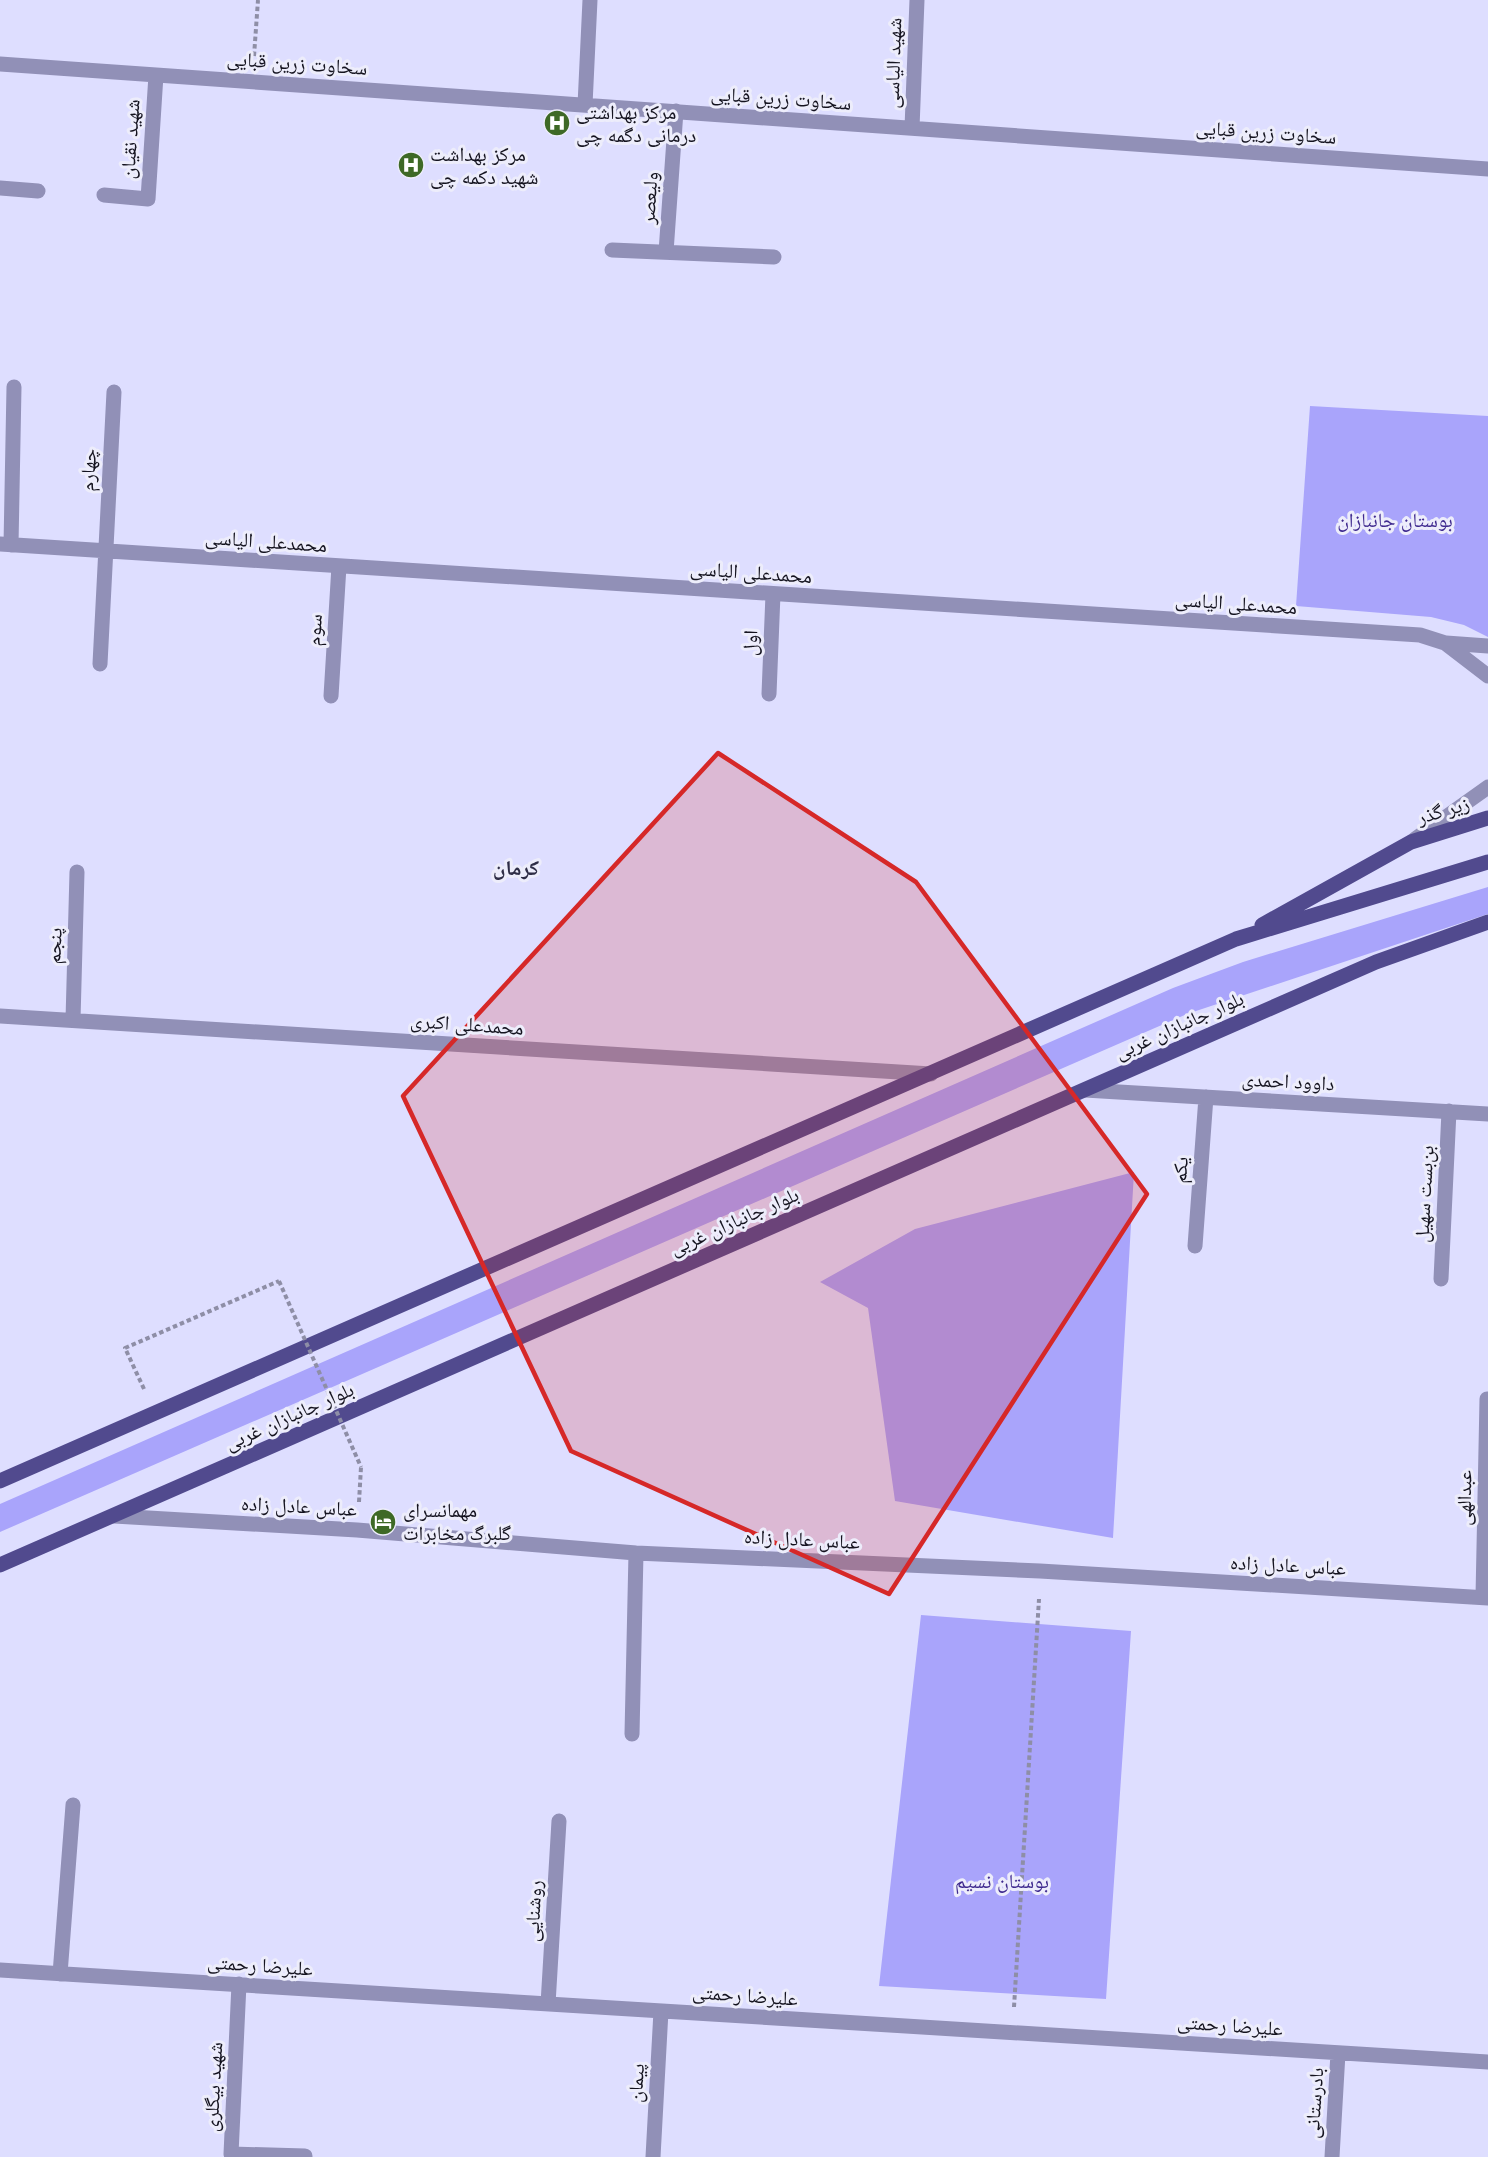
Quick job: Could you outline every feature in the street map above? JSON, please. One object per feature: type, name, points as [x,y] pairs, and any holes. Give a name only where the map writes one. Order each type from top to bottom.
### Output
[{"type":"main road","name":"زیر گذر","points":[[1236,939],[1411,842],[1488,818]]},
{"type":"main road","points":[[0,1481],[156,1415],[1236,939],[1488,862]]},
{"type":"main road","name":"بلوار جانبازان غربی","points":[[0,1565],[1376,962],[1488,922]]},
{"type":"street","points":[[585,105],[590,0]]},
{"type":"street","name":"شهید الیاسی","points":[[912,128],[917,0]]},
{"type":"street","name":"سخاوت زرین قبایی","points":[[0,64],[1488,169]]},
{"type":"street","name":"شهید نقیان","points":[[104,195],[148,199],[156,75]]},
{"type":"street","name":"ولیعصر","points":[[666,252],[676,111]]},
{"type":"street","points":[[0,188],[38,190]]},
{"type":"street","name":"ولیعصر","points":[[612,250],[774,257]]},
{"type":"street","points":[[5,544],[14,387]]},
{"type":"street","name":"چهارم","points":[[105,551],[114,392]]},
{"type":"street","name":"محمدعلی الیاسی","points":[[5,544],[1420,635],[1445,643],[1488,676]]},
{"type":"street","points":[[100,664],[105,551]]},
{"type":"street","name":"سوم","points":[[331,696],[339,566]]},
{"type":"street","name":"اول","points":[[769,694],[773,594]]},
{"type":"street","points":[[1445,643],[1488,646]]},
{"type":"street","points":[[1411,842],[1488,787]]},
{"type":"street","name":"پنجم","points":[[73,1020],[77,872]]},
{"type":"street","name":"محمدعلی اکبری","points":[[0,1016],[931,1074]]},
{"type":"street","name":"داوود احمدی","points":[[1085,1090],[1488,1114]]},
{"type":"street","name":"یکم","points":[[1195,1246],[1206,1097]]},
{"type":"street","name":"بن‌بست سهیل","points":[[1440,1279],[1449,1111]]},
{"type":"street","name":"عبدالهی","points":[[1485,1597],[1487,1400]]},
{"type":"street","name":"عباس عادل زاده","points":[[114,1516],[357,1530],[636,1553],[1040,1571],[1485,1597]]},
{"type":"street","points":[[632,1734],[636,1553]]},
{"type":"street","points":[[60,1974],[74,1805]]},
{"type":"street","name":"روشنایی","points":[[548,2004],[559,1821]]},
{"type":"street","name":"علیرضا رحمتی","points":[[0,1970],[1488,2062]]},
{"type":"street","name":"شهید بیگلری","points":[[238,1984],[231,2154],[305,2156]]},
{"type":"street","name":"پیمان","points":[[653,2157],[661,2011]]},
{"type":"street","name":"بادرستانی","points":[[1332,2157],[1338,2053]]},
{"type":"path","points":[[252,81],[258,0]]},
{"type":"path","points":[[156,1415],[125,1348],[279,1281],[361,1467],[359,1497]]},
{"type":"path","points":[[1013,2032],[1040,1571]]},
{"type":"highlighted area","points":[[718,753],[916,882],[1147,1194],[889,1594],[571,1451],[403,1096]]},
{"type":"green space","name":"بوستان جانبازان","points":[[1310,406],[1488,416],[1488,637],[1464,625],[1431,617],[1296,606]]},
{"type":"green space","points":[[1488,887],[1488,914],[1187,1014],[0,1532],[0,1504],[1173,988],[1243,962]]},
{"type":"green space","points":[[1134,1172],[1113,1538],[895,1501],[868,1308],[820,1282],[915,1229]]},
{"type":"green space","name":"بوستان نسیم","points":[[921,1615],[1131,1631],[1106,1999],[879,1986]]},
{"type":"place","name":"مرکز بهداشتی درمانی دگمه چی","points":[[557,123]]},
{"type":"place","name":"مرکز بهداشت شهید دکمه چی","points":[[411,165]]},
{"type":"place","name":"مهمانسرای گلبرگ مخابرات","points":[[383,1522]]},
{"type":"district","name":"کرمان","points":[[516,868]]}]
